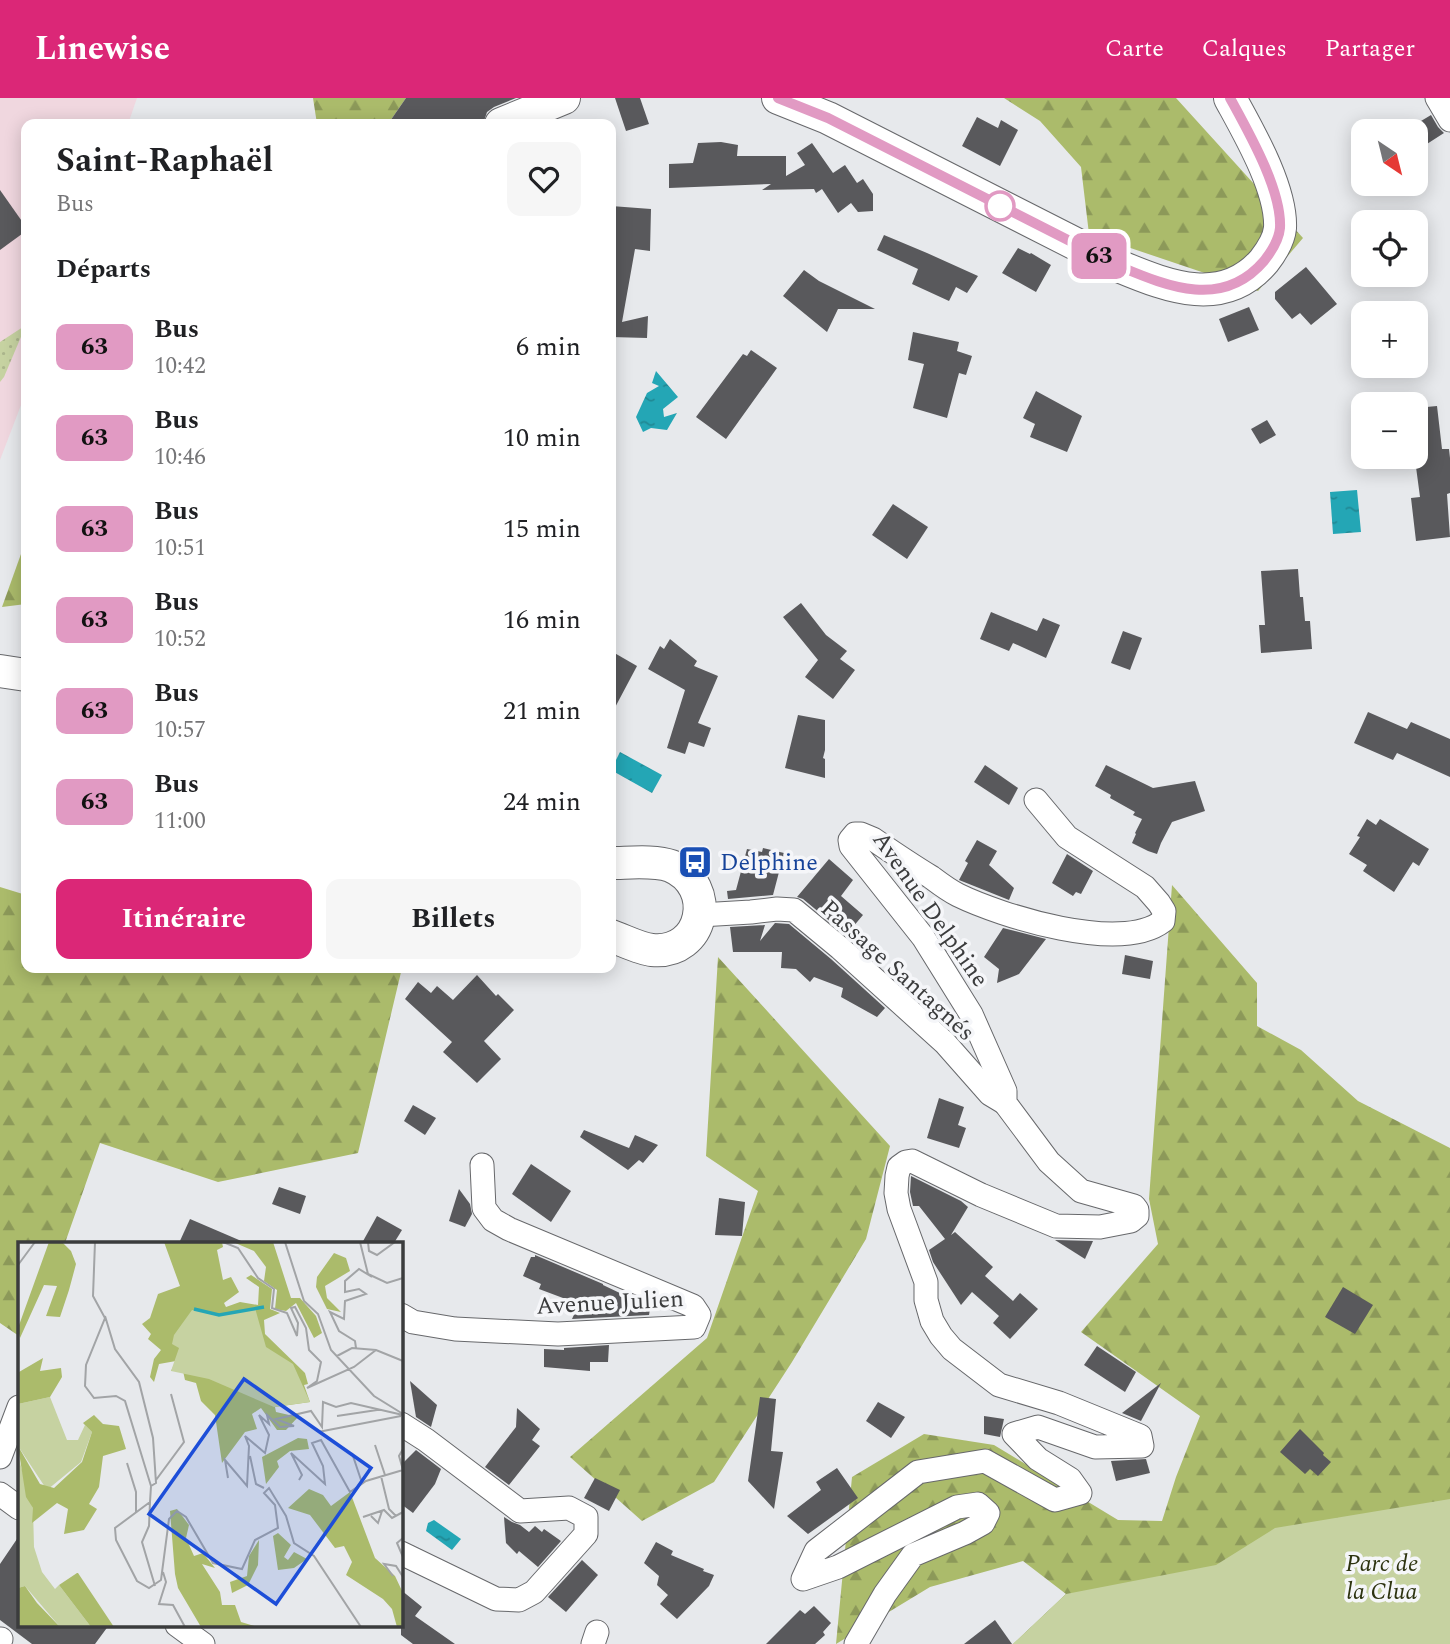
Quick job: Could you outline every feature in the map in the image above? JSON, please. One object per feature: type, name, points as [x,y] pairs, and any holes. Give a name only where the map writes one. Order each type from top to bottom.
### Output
[{"type":"street","points":[[513,119],[565,98]]},
{"type":"street","points":[[778,98],[828,118],[1121,267],[1154,281],[1186,290],[1211,289],[1234,284],[1255,271],[1272,252],[1280,229],[1277,203],[1268,173],[1230,98]]},
{"type":"street","points":[[1437,98],[1450,120]]},
{"type":"street","points":[[0,671],[21,674]]},
{"type":"street","name":"Avenue Delphine","points":[[856,1644],[913,1555],[983,1523],[988,1513],[978,1504],[957,1507],[838,1567],[803,1579],[816,1550],[918,1472],[985,1461],[1055,1500],[1080,1493],[1070,1479],[1038,1459],[1014,1434],[1038,1427],[1095,1447],[1142,1446],[1140,1436],[1059,1403],[999,1385],[952,1349],[932,1321],[926,1300],[926,1282],[899,1209],[896,1192],[899,1167],[912,1161],[981,1195],[1056,1226],[1100,1227],[1131,1221],[1137,1216],[1138,1210],[1134,1206],[1080,1191],[1049,1162],[1006,1103],[1004,1091],[971,1014],[923,937],[851,846],[850,840],[855,834],[873,839],[956,894],[1021,919],[1098,934],[1130,933],[1155,927],[1163,921],[1164,911],[1160,903],[1145,887],[1067,837],[1036,800]]},
{"type":"street","points":[[616,863],[670,866],[694,885],[700,899],[700,915],[695,929],[683,942],[670,948],[652,950],[616,938]]},
{"type":"street","name":"Passage Santagnés","points":[[700,915],[777,909],[794,911],[840,948],[944,1043],[990,1094],[1006,1103]]},
{"type":"street","name":"Avenue Julien","points":[[402,1316],[413,1322],[456,1329],[558,1334],[694,1327],[699,1315],[693,1306],[493,1220],[484,1208],[482,1165]]},
{"type":"street","points":[[0,1457],[18,1410]]},
{"type":"street","points":[[402,1425],[520,1511],[569,1508],[586,1517],[586,1534],[534,1592],[519,1600],[496,1599],[402,1552]]},
{"type":"street","points":[[0,1494],[18,1507]]},
{"type":"street","points":[[178,1626],[203,1644]]},
{"type":"shaded area","points":[[0,98],[137,98],[130,119],[21,119],[21,405],[0,460]]},
{"type":"green space","points":[[313,98],[406,98],[391,119],[316,119]]},
{"type":"green space","points":[[1004,98],[1176,98],[1303,238],[1258,291],[1089,234],[1081,167],[1040,121]]},
{"type":"green space","points":[[21,328],[21,337],[0,382],[0,342]]},
{"type":"green space","points":[[21,554],[21,605],[2,607]]},
{"type":"green space","points":[[1172,885],[1257,983],[1257,1026],[1301,1050],[1358,1101],[1450,1148],[1450,1644],[1013,1644],[1066,1594],[1023,1561],[930,1587],[836,1644],[852,1477],[924,1434],[994,1445],[1118,1520],[1162,1521],[1200,1416],[1081,1332],[1158,1244],[1149,1199]]},
{"type":"green space","points":[[0,887],[21,893],[21,973],[401,973],[358,1153],[218,1182],[100,1143],[65,1242],[18,1242],[18,1335],[0,1323]]},
{"type":"green space","points":[[718,957],[890,1146],[866,1239],[792,1362],[714,1482],[642,1521],[570,1457],[707,1338],[758,1191],[706,1156]]},
{"type":"green space","name":"Parc de la Clua","points":[[1450,1499],[1450,1644],[1013,1644],[1066,1594],[1216,1565],[1275,1528]]},
{"type":"water","points":[[656,371],[678,397],[663,409],[664,417],[677,413],[667,430],[651,428],[643,432],[636,417],[647,393],[659,386],[652,383]]},
{"type":"water","points":[[1357,490],[1361,532],[1333,534],[1330,492]]},
{"type":"water","points":[[620,752],[662,775],[652,793],[616,773],[616,760]]},
{"type":"water","points":[[434,1520],[461,1539],[452,1550],[426,1531],[428,1523]]},
{"type":"building","points":[[406,98],[516,98],[494,107],[487,112],[485,119],[391,119]]},
{"type":"building","points":[[615,98],[640,98],[649,124],[626,131]]},
{"type":"building","points":[[1431,115],[1444,133],[1428,143],[1428,119],[1424,119]]},
{"type":"building","points":[[977,117],[998,128],[1001,120],[1018,130],[1000,166],[962,146]]},
{"type":"building","points":[[721,142],[738,145],[737,156],[786,156],[786,176],[805,165],[797,153],[812,143],[833,173],[845,165],[857,183],[863,179],[873,194],[873,211],[858,212],[851,203],[838,213],[822,189],[816,193],[814,189],[762,190],[771,184],[669,188],[669,164],[693,163],[698,143]]},
{"type":"building","points":[[0,190],[21,220],[21,235],[0,250]]},
{"type":"building","points":[[616,206],[651,209],[650,251],[635,249],[622,322],[648,316],[647,338],[616,337]]},
{"type":"building","points":[[884,235],[978,276],[967,293],[956,287],[949,301],[912,284],[918,269],[877,250]]},
{"type":"building","points":[[1018,248],[1051,265],[1036,292],[1002,273]]},
{"type":"building","points":[[1306,267],[1337,304],[1311,325],[1300,313],[1292,319],[1275,299],[1275,292]]},
{"type":"building","points":[[804,270],[819,281],[875,309],[838,309],[827,332],[783,296]]},
{"type":"building","points":[[1249,307],[1259,330],[1228,342],[1219,319]]},
{"type":"building","points":[[913,332],[959,342],[957,351],[972,356],[966,375],[959,373],[947,418],[913,408],[924,364],[908,360]]},
{"type":"building","points":[[751,350],[777,368],[726,439],[696,417],[743,354],[747,356]]},
{"type":"building","points":[[1036,391],[1082,416],[1067,452],[1030,437],[1035,424],[1023,418]]},
{"type":"building","points":[[1437,406],[1442,449],[1449,449],[1450,493],[1447,494],[1450,537],[1416,541],[1411,498],[1420,497],[1416,469],[1428,469],[1428,407]]},
{"type":"building","points":[[1267,420],[1276,435],[1260,444],[1251,429]]},
{"type":"building","points":[[893,504],[928,527],[907,559],[872,535]]},
{"type":"building","points":[[1298,569],[1305,621],[1310,621],[1312,649],[1261,653],[1259,625],[1265,625],[1261,571]]},
{"type":"building","points":[[801,603],[826,635],[847,651],[840,659],[855,670],[833,699],[805,677],[818,660],[783,617]]},
{"type":"building","points":[[991,612],[1037,631],[1043,618],[1060,625],[1046,658],[1013,643],[1009,651],[980,639]]},
{"type":"building","points":[[1123,631],[1142,638],[1130,670],[1111,663]]},
{"type":"building","points":[[670,639],[697,661],[694,666],[718,676],[698,723],[711,728],[704,747],[689,742],[685,754],[667,748],[685,690],[648,669],[660,646],[664,649]]},
{"type":"building","points":[[616,654],[637,666],[616,706]]},
{"type":"building","points":[[1368,712],[1407,729],[1411,722],[1450,739],[1450,777],[1397,753],[1393,760],[1354,743]]},
{"type":"building","points":[[798,715],[825,720],[825,778],[785,768]]},
{"type":"building","points":[[985,765],[1018,788],[1009,805],[974,782]]},
{"type":"building","points":[[1106,765],[1153,788],[1195,781],[1205,811],[1172,822],[1157,854],[1148,851],[1132,843],[1142,819],[1095,786]]},
{"type":"building","points":[[1367,819],[1376,825],[1380,819],[1429,849],[1419,866],[1413,862],[1394,892],[1363,871],[1367,865],[1349,854]]},
{"type":"building","points":[[977,840],[997,851],[989,865],[1014,888],[1009,900],[959,880],[968,863],[965,861]]},
{"type":"building","points":[[763,848],[784,853],[773,895],[728,899],[727,891],[736,890],[747,849],[762,852]]},
{"type":"building","points":[[1067,854],[1093,871],[1081,894],[1076,892],[1073,896],[1052,883]]},
{"type":"building","points":[[829,859],[853,880],[841,896],[863,915],[852,928],[885,960],[880,965],[803,899],[797,897]]},
{"type":"building","points":[[775,923],[789,924],[885,1008],[877,1017],[841,997],[843,988],[814,977],[810,982],[796,969],[781,968],[782,952],[733,952],[730,927],[765,925],[760,941]]},
{"type":"building","points":[[1003,928],[1046,939],[1019,974],[997,983],[999,969],[984,957]]},
{"type":"building","points":[[1125,955],[1153,961],[1150,979],[1122,974]]},
{"type":"building","points":[[477,975],[496,996],[498,994],[514,1010],[484,1041],[501,1059],[477,1083],[443,1052],[452,1042],[405,999],[418,982],[431,993],[437,986],[453,1000]]},
{"type":"building","points":[[939,1098],[964,1107],[958,1125],[966,1128],[959,1148],[927,1138]]},
{"type":"building","points":[[413,1105],[436,1118],[425,1135],[404,1121]]},
{"type":"building","points":[[584,1130],[629,1148],[635,1135],[658,1145],[643,1163],[639,1160],[628,1170],[580,1137]]},
{"type":"building","points":[[531,1164],[571,1191],[551,1222],[512,1194]]},
{"type":"building","points":[[911,1176],[968,1207],[951,1235],[955,1232],[993,1267],[985,1276],[1013,1301],[1020,1293],[1038,1309],[1010,1339],[993,1323],[999,1316],[972,1292],[961,1305],[933,1262],[929,1250],[945,1239],[919,1206],[913,1206]]},
{"type":"building","points":[[279,1187],[306,1196],[300,1214],[272,1204]]},
{"type":"building","points":[[459,1189],[470,1204],[472,1214],[465,1227],[449,1221]]},
{"type":"building","points":[[719,1198],[745,1202],[742,1236],[715,1235]]},
{"type":"building","points":[[377,1216],[402,1230],[395,1242],[363,1242]]},
{"type":"building","points":[[190,1219],[244,1242],[179,1242]]},
{"type":"building","points":[[1056,1240],[1093,1241],[1085,1259]]},
{"type":"building","points":[[535,1255],[624,1295],[622,1299],[650,1309],[649,1315],[572,1319],[579,1304],[539,1289],[541,1284],[523,1276],[531,1257]]},
{"type":"building","points":[[1343,1287],[1373,1305],[1355,1334],[1325,1317]]},
{"type":"building","points":[[609,1345],[608,1362],[590,1362],[590,1371],[544,1367],[544,1349],[564,1350]]},
{"type":"building","points":[[1097,1346],[1136,1372],[1125,1392],[1084,1365]]},
{"type":"building","points":[[410,1381],[437,1405],[431,1427],[416,1417]]},
{"type":"building","points":[[1161,1383],[1141,1421],[1122,1413]]},
{"type":"building","points":[[760,1397],[776,1399],[771,1451],[783,1452],[774,1509],[748,1481]]},
{"type":"building","points":[[878,1402],[905,1417],[891,1438],[866,1421]]},
{"type":"building","points":[[517,1408],[540,1429],[532,1440],[540,1446],[509,1485],[485,1467],[516,1427]]},
{"type":"building","points":[[984,1416],[1004,1419],[1000,1437],[984,1434]]},
{"type":"building","points":[[1300,1429],[1331,1462],[1318,1476],[1310,1469],[1305,1474],[1280,1452]]},
{"type":"building","points":[[416,1450],[441,1469],[435,1484],[413,1513],[402,1505],[402,1464]]},
{"type":"building","points":[[1146,1459],[1150,1473],[1116,1481],[1111,1461]]},
{"type":"building","points":[[837,1468],[858,1498],[808,1534],[787,1516],[821,1490],[816,1482]]},
{"type":"building","points":[[595,1478],[620,1490],[609,1511],[584,1498]]},
{"type":"building","points":[[504,1517],[529,1532],[535,1526],[542,1532],[544,1529],[561,1541],[538,1567],[519,1551],[517,1554],[506,1543]]},
{"type":"building","points":[[18,1537],[18,1626],[108,1626],[95,1644],[32,1644],[0,1620],[0,1564]]},
{"type":"building","points":[[656,1542],[673,1551],[671,1555],[714,1575],[709,1586],[677,1619],[660,1604],[668,1595],[657,1585],[659,1576],[644,1563]]},
{"type":"building","points":[[582,1560],[598,1575],[566,1612],[548,1597]]},
{"type":"building","points":[[402,1591],[422,1607],[415,1616],[455,1644],[413,1644],[401,1635]]},
{"type":"building","points":[[814,1606],[831,1623],[823,1632],[825,1635],[815,1644],[766,1644],[800,1610],[805,1614]]},
{"type":"building","points":[[995,1620],[1012,1644],[964,1644]]},
{"type":"bus line","name":"63","points":[[778,98],[828,118],[1121,267],[1154,281],[1186,290],[1211,289],[1234,284],[1255,271],[1272,252],[1280,229],[1277,203],[1268,173],[1230,98]]},
{"type":"place","name":"Delphine","points":[[695,862]]}]
